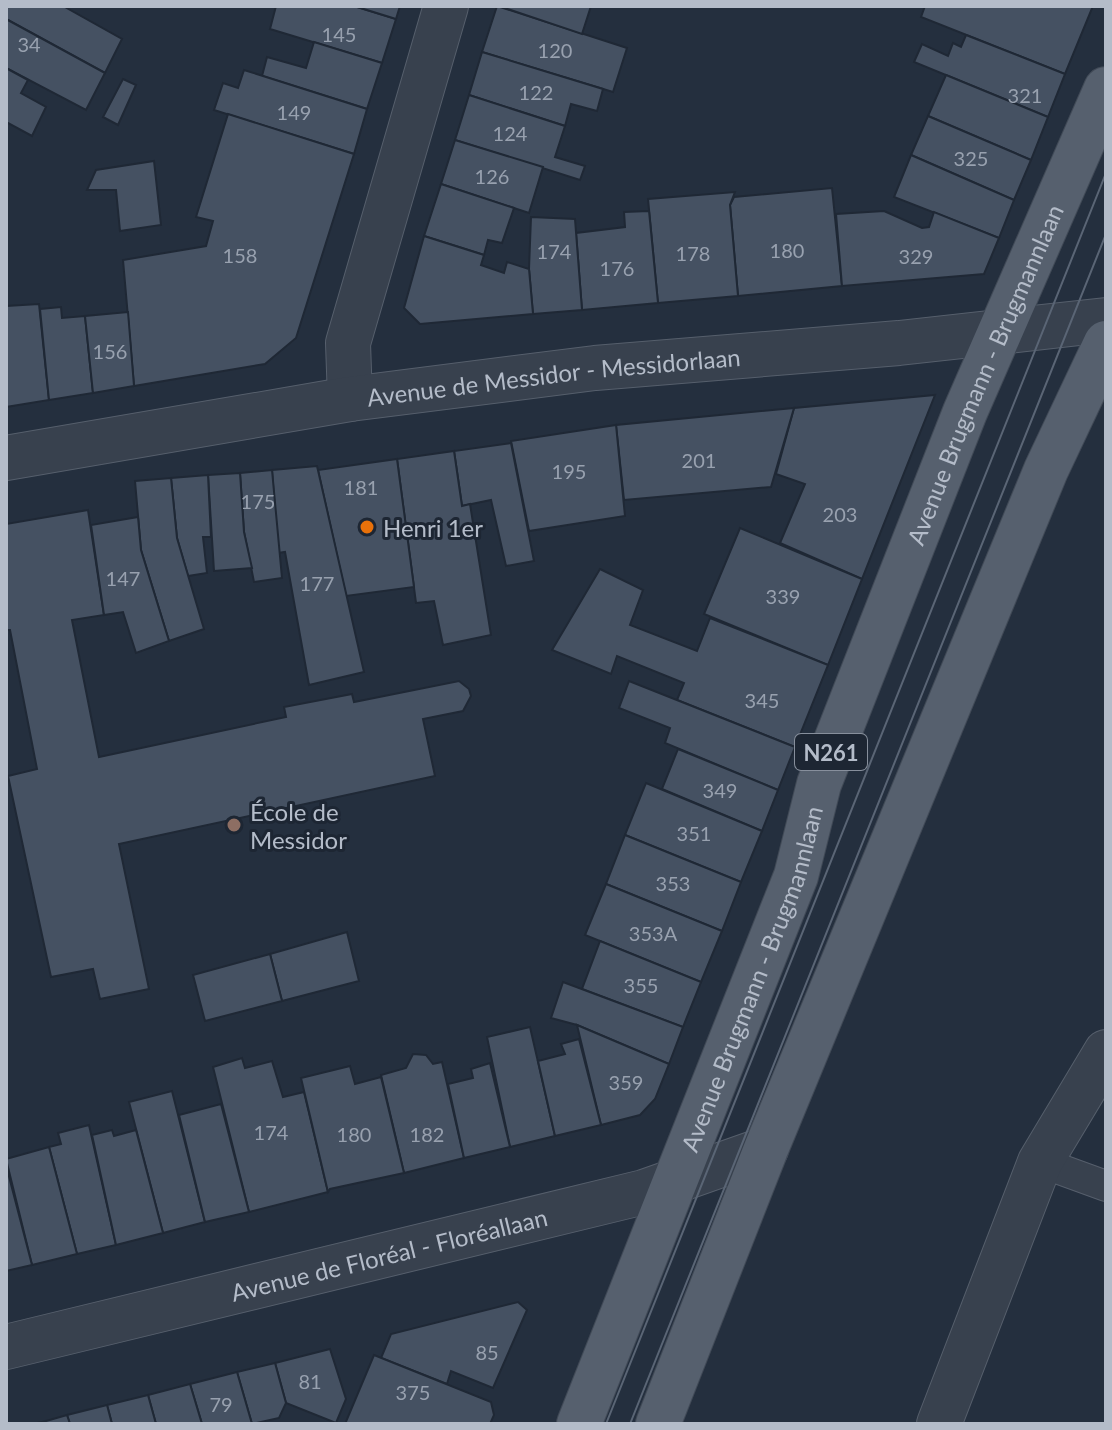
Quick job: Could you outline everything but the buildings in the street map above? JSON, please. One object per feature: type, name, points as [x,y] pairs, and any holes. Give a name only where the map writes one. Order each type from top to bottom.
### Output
[{"type":"main road","name":"Avenue Brugmann - Brugmannlaan","points":[[579,1424],[796,876],[819,784],[965,412],[1106,89]]},
{"type":"main road","points":[[658,1424],[766,1149],[1046,470],[1106,343]]},
{"type":"street","points":[[350,399],[348,343],[446,6]]},
{"type":"street","name":"Avenue de Messidor - Messidorlaan","points":[[6,458],[350,399],[595,368],[1106,320]]},
{"type":"street","points":[[939,1424],[1040,1162],[1106,1052]]},
{"type":"street","name":"Avenue de Floréal - Floréallaan","points":[[6,1347],[676,1182],[766,1149]]},
{"type":"lane","points":[[1040,1162],[1106,1186]]},
{"type":"tram line","points":[[606,1424],[1106,173]]},
{"type":"tram line","points":[[630,1424],[1106,234]]},
{"type":"place","name":"Henri 1er","points":[[367,527]]},
{"type":"place","name":"École de Messidor","points":[[234,825]]}]
